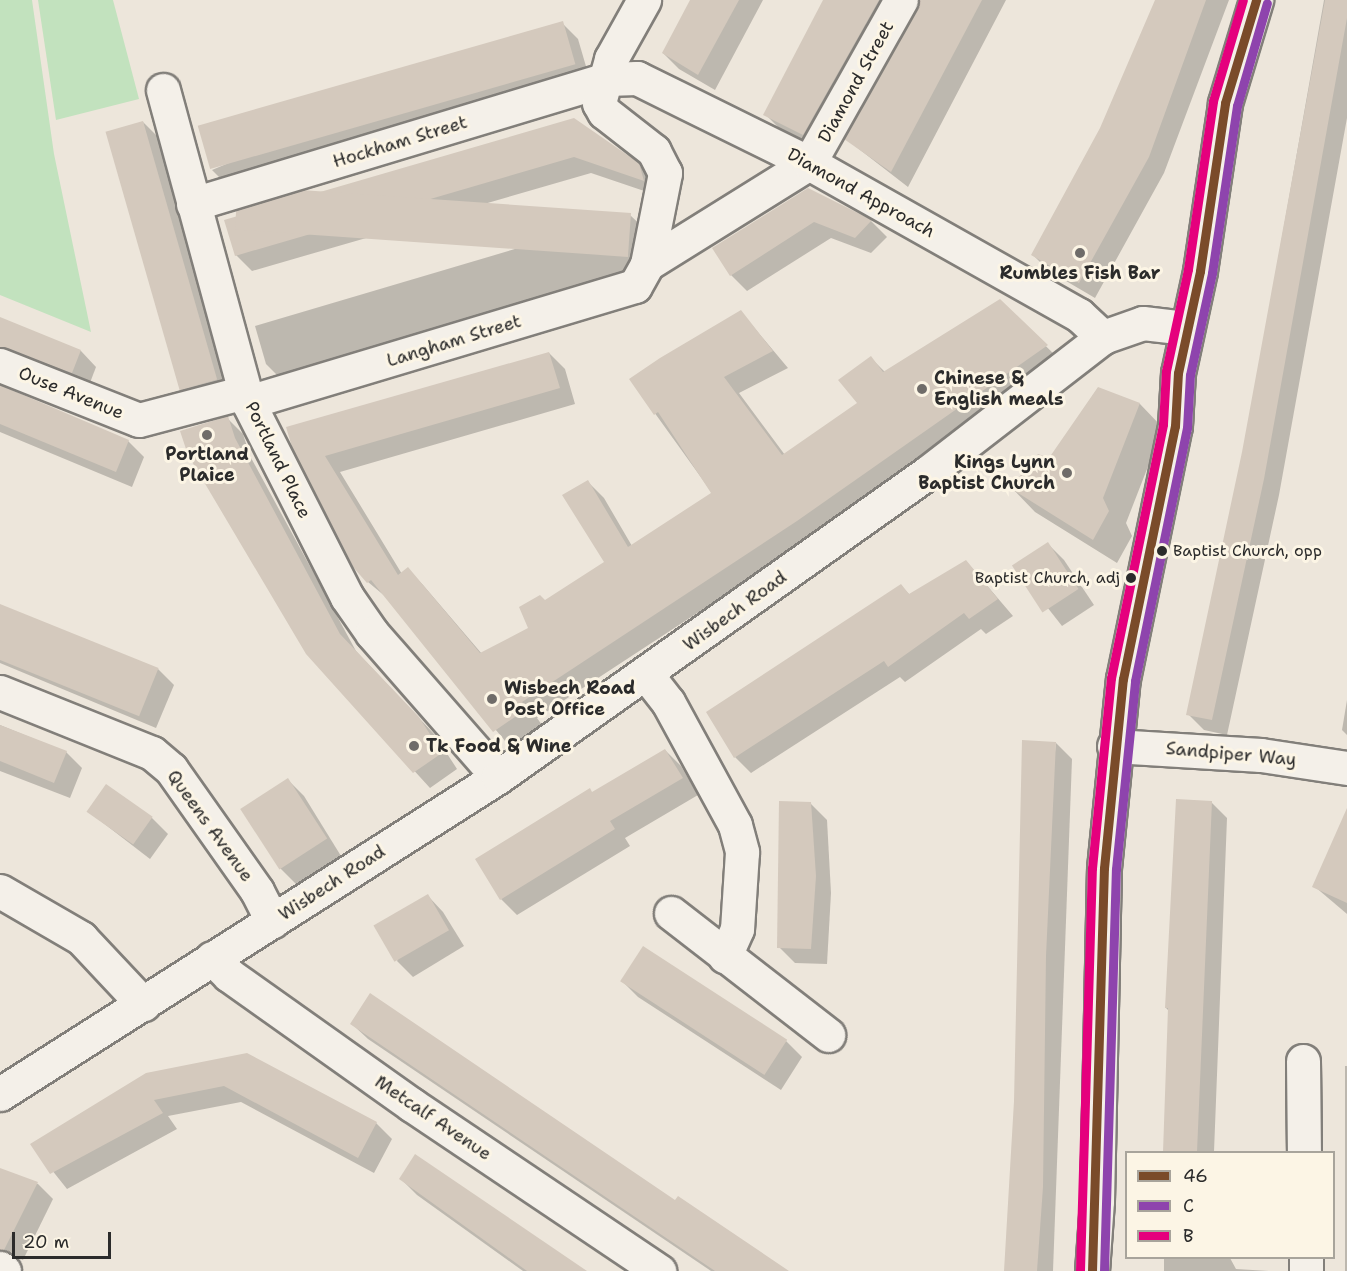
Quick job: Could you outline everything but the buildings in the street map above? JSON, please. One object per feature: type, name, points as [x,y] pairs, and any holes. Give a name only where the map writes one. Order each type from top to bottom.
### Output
[{"type":"street","points":[[644,0],[611,59],[599,102],[604,112],[654,151],[665,173],[647,264]]},
{"type":"street","name":"Diamond Street","points":[[809,163],[901,0]]},
{"type":"street","points":[[1092,1271],[1097,1201],[1104,868],[1114,746],[1123,679],[1175,426],[1185,328],[1200,271],[1225,102],[1256,0]]},
{"type":"street","name":"Diamond Approach","points":[[606,79],[637,78],[809,163],[1079,315],[1103,337]]},
{"type":"street","name":"Hockham Street","points":[[193,204],[606,79]]},
{"type":"street","name":"Portland Place","points":[[163,90],[247,397],[347,597],[372,633],[498,777]]},
{"type":"street","points":[[647,264],[809,163]]},
{"type":"street","name":"Langham Street","points":[[247,397],[616,293],[635,286],[647,264]]},
{"type":"street","name":"Wisbech Road","points":[[0,1094],[498,777],[927,473],[1103,337],[1143,323],[1185,328]]},
{"type":"street","name":"Ouse Avenue","points":[[0,365],[139,420],[247,397]]},
{"type":"street","points":[[646,674],[668,702],[735,825],[742,852],[737,929],[725,956]]},
{"type":"street","name":"Queens Avenue","points":[[0,692],[152,753],[171,769],[257,891],[272,921]]},
{"type":"street","name":"Sandpiper Way","points":[[1114,746],[1261,755],[1347,768]]},
{"type":"street","points":[[0,891],[81,938],[143,1004]]},
{"type":"street","points":[[671,913],[828,1035]]},
{"type":"street","name":"Metcalf Avenue","points":[[212,958],[229,975],[412,1105],[659,1271]]},
{"type":"street","points":[[1303,1061],[1304,1151]]},
{"type":"street","points":[[0,1268],[4,1271]]},
{"type":"green space","points":[[0,0],[32,0],[54,154],[91,332],[0,295]]},
{"type":"green space","points":[[38,0],[113,0],[139,99],[56,120]]},
{"type":"transit line","name":"B","points":[[1080,1270],[1092,868],[1111,678],[1163,424],[1166,371],[1188,269],[1213,101],[1243,0]]},
{"type":"transit line","name":"46","points":[[1092,1271],[1104,868],[1123,679],[1175,426],[1178,373],[1200,271],[1225,103],[1256,0]]},
{"type":"transit line","name":"C","points":[[1104,1271],[1116,869],[1135,681],[1187,428],[1190,375],[1212,273],[1237,106],[1267,3]]},
{"type":"place","name":"Rumbles Fish Bar","points":[[1080,253]]},
{"type":"place","name":"Chinese & English meals","points":[[922,389]]},
{"type":"place","name":"Portland Plaice","points":[[207,435]]},
{"type":"place","name":"Kings Lynn Baptist Church","points":[[1067,473]]},
{"type":"place","name":"Baptist Church, opp","points":[[1162,551]]},
{"type":"place","name":"Baptist Church, adj","points":[[1131,578]]},
{"type":"place","name":"Wisbech Road Post Office","points":[[492,699]]},
{"type":"place","name":"Tk Food & Wine","points":[[414,746]]}]
